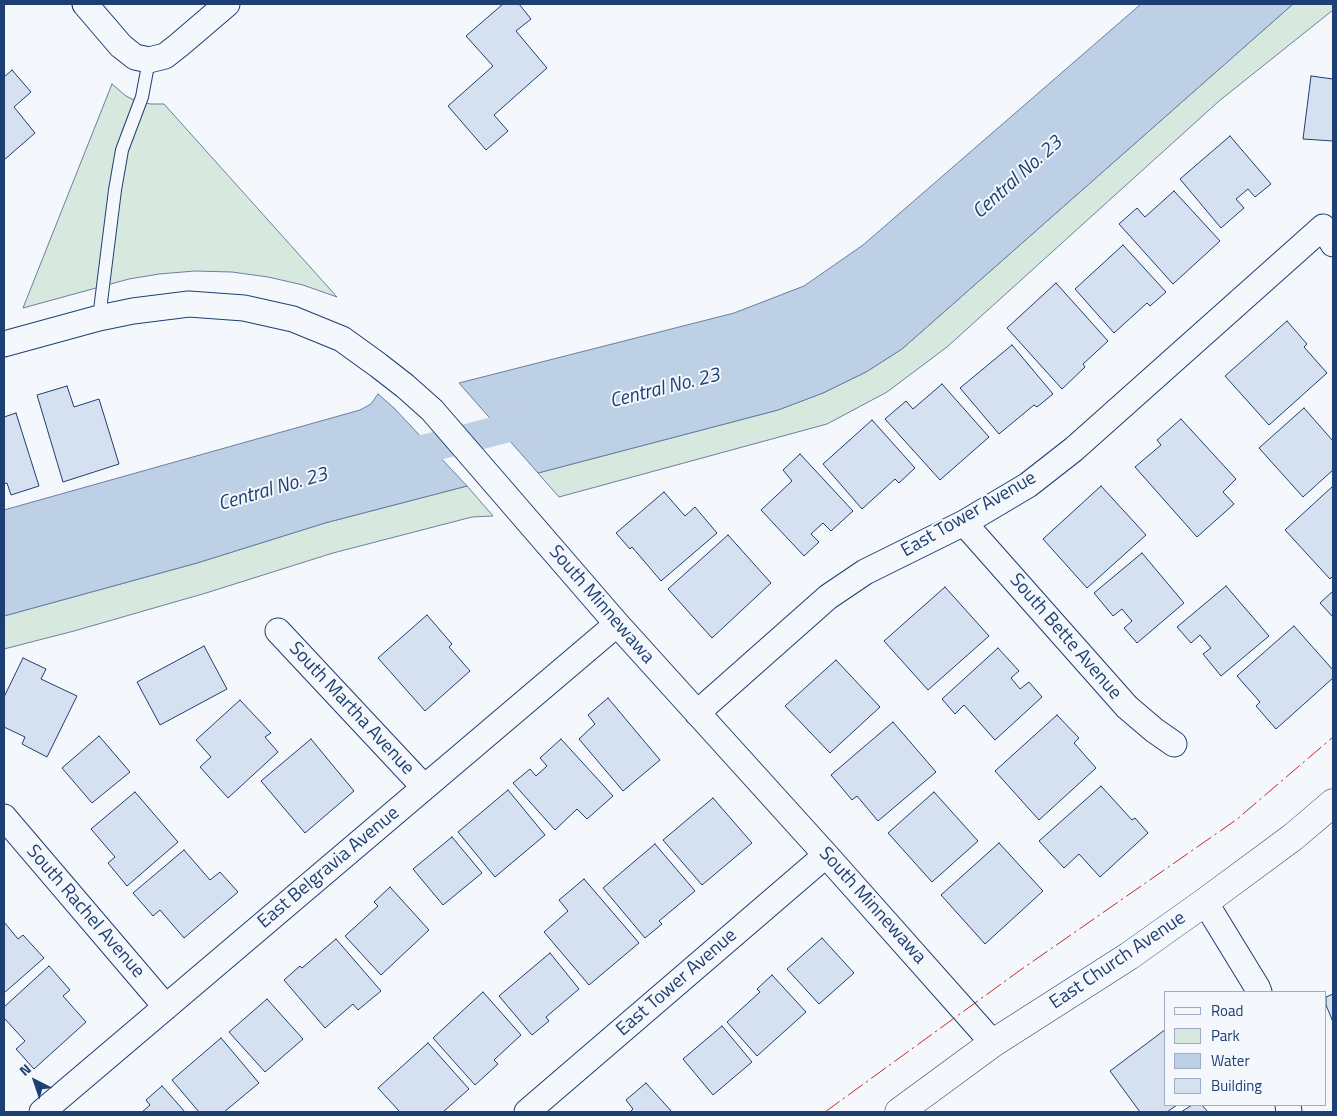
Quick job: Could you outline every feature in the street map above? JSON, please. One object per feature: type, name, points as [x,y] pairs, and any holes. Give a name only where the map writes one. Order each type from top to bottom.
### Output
[{"type":"street","points":[[85,4],[121,46],[135,57],[150,60],[164,56],[227,4]]},
{"type":"street","name":"East Tower Avenue","points":[[697,713],[828,597],[865,572],[964,522],[1028,485],[1074,449],[1328,236]]},
{"type":"street","name":"South Minnewawa","points":[[4,344],[99,318],[133,311],[189,304],[244,308],[293,319],[342,339],[378,364],[432,410],[617,624],[993,1043]]},
{"type":"street","name":"South Bette Avenue","points":[[964,522],[1127,707],[1174,744]]},
{"type":"street","name":"East Belgravia Avenue","points":[[42,1112],[617,624]]},
{"type":"street","name":"South Martha Avenue","points":[[278,631],[424,787]]},
{"type":"street","name":"East Church Avenue","points":[[899,1112],[993,1043],[1129,956],[1205,902],[1293,837],[1333,803]]},
{"type":"street","name":"South Rachel Avenue","points":[[4,817],[166,1007]]},
{"type":"street","name":"East Tower Avenue","points":[[528,1112],[826,855]]},
{"type":"street","points":[[1205,902],[1259,991]]},
{"type":"lane","points":[[99,318],[122,150],[142,97],[150,60]]},
{"type":"green space","points":[[1293,4],[1333,4],[1333,10],[1219,101],[947,347],[887,392],[827,424],[559,497],[538,473],[778,410],[823,393],[866,372],[902,349]]},
{"type":"green space","points":[[112,84],[126,96],[138,102],[164,104],[337,297],[303,285],[268,277],[232,272],[195,271],[129,279],[23,308]]},
{"type":"green space","points":[[467,486],[493,516],[472,517],[333,553],[206,593],[4,649],[4,616],[197,563],[325,523]]},
{"type":"water","points":[[1141,4],[1293,4],[902,349],[866,372],[823,393],[778,410],[538,473],[459,383],[734,313],[804,286],[863,245]]},
{"type":"water","points":[[378,394],[394,408],[467,486],[325,523],[197,563],[4,616],[4,510],[360,410],[371,404]]},
{"type":"building","points":[[503,4],[519,4],[531,19],[516,31],[547,68],[494,115],[508,131],[486,150],[448,106],[493,66],[466,36]]},
{"type":"building","points":[[12,70],[31,92],[14,107],[35,133],[4,160],[4,77]]},
{"type":"building","points":[[1311,76],[1333,79],[1333,141],[1303,139]]},
{"type":"building","points":[[1230,136],[1271,184],[1255,197],[1248,189],[1236,199],[1244,208],[1221,228],[1180,179]]},
{"type":"building","points":[[1174,191],[1220,241],[1173,284],[1119,224],[1137,208],[1145,217]]},
{"type":"building","points":[[1123,245],[1166,292],[1150,306],[1147,303],[1114,333],[1075,289]]},
{"type":"building","points":[[1056,283],[1108,341],[1083,364],[1085,367],[1062,389],[1007,328]]},
{"type":"building","points":[[1287,321],[1307,344],[1304,347],[1327,373],[1269,425],[1225,376]]},
{"type":"building","points":[[1012,345],[1053,394],[1037,407],[1034,405],[999,434],[960,388]]},
{"type":"building","points":[[942,384],[989,437],[940,480],[885,419],[906,401],[913,409]]},
{"type":"building","points":[[67,386],[74,407],[99,399],[119,464],[63,482],[37,395]]},
{"type":"building","points":[[1304,408],[1333,441],[1333,470],[1303,497],[1259,448]]},
{"type":"building","points":[[16,413],[39,486],[11,495],[7,483],[4,484],[4,417]]},
{"type":"building","points":[[1181,419],[1236,479],[1223,492],[1234,504],[1197,537],[1135,467],[1161,445],[1157,440]]},
{"type":"building","points":[[872,420],[915,468],[899,483],[895,479],[862,509],[823,464]]},
{"type":"building","points":[[800,454],[853,511],[831,531],[823,523],[811,534],[819,542],[804,556],[761,510],[792,481],[783,470]]},
{"type":"building","points":[[1101,486],[1146,535],[1087,588],[1043,539]]},
{"type":"building","points":[[1333,486],[1333,576],[1330,579],[1285,530]]},
{"type":"building","points":[[664,492],[685,516],[695,507],[717,533],[661,581],[632,547],[630,549],[616,533]]},
{"type":"building","points":[[728,535],[771,583],[712,638],[668,589]]},
{"type":"building","points":[[1142,553],[1184,603],[1137,643],[1124,628],[1132,621],[1122,609],[1113,616],[1094,593]]},
{"type":"building","points":[[1226,586],[1269,636],[1221,676],[1203,654],[1211,648],[1200,635],[1191,643],[1177,627]]},
{"type":"building","points":[[945,587],[989,636],[928,690],[884,641]]},
{"type":"building","points":[[1333,591],[1333,617],[1320,603]]},
{"type":"building","points":[[427,615],[452,644],[449,647],[470,671],[425,711],[378,658]]},
{"type":"building","points":[[1294,626],[1333,670],[1333,678],[1276,729],[1256,706],[1260,702],[1237,676]]},
{"type":"building","points":[[204,646],[227,689],[160,725],[137,682]]},
{"type":"building","points":[[998,648],[1019,671],[1011,678],[1020,689],[1029,682],[1042,697],[995,740],[964,705],[955,714],[942,699]]},
{"type":"building","points":[[23,658],[46,669],[41,679],[77,696],[47,757],[22,744],[25,737],[4,727],[4,697]]},
{"type":"building","points":[[836,660],[880,707],[830,753],[785,706]]},
{"type":"building","points":[[608,698],[660,760],[623,791],[579,739],[595,724],[588,715]]},
{"type":"building","points":[[240,700],[271,733],[265,737],[278,752],[228,798],[200,767],[211,757],[196,740]]},
{"type":"building","points":[[1057,715],[1079,738],[1074,743],[1096,768],[1039,820],[995,771]]},
{"type":"building","points":[[893,722],[936,772],[878,821],[857,796],[852,800],[831,775]]},
{"type":"building","points":[[99,736],[130,772],[92,803],[62,768]]},
{"type":"building","points":[[311,739],[354,791],[305,833],[261,781]]},
{"type":"building","points":[[561,739],[613,796],[587,819],[577,809],[555,830],[513,783],[530,769],[536,776],[547,766],[540,758]]},
{"type":"building","points":[[1101,786],[1132,820],[1135,818],[1148,833],[1100,877],[1079,854],[1064,868],[1039,841]]},
{"type":"building","points":[[508,790],[545,835],[495,877],[458,832]]},
{"type":"building","points":[[135,792],[178,842],[127,886],[108,863],[115,857],[91,829]]},
{"type":"building","points":[[934,792],[978,841],[932,882],[888,833]]},
{"type":"building","points":[[713,798],[752,843],[702,885],[663,840]]},
{"type":"building","points":[[452,837],[482,873],[443,905],[413,869]]},
{"type":"building","points":[[999,843],[1043,891],[985,944],[941,895]]},
{"type":"building","points":[[655,844],[695,891],[659,921],[662,924],[645,938],[603,888]]},
{"type":"building","points":[[184,850],[210,880],[220,872],[238,892],[184,938],[160,910],[153,916],[133,893]]},
{"type":"building","points":[[584,879],[639,943],[589,985],[544,932],[568,911],[559,900]]},
{"type":"building","points":[[390,887],[429,930],[381,975],[345,936],[378,906],[374,902]]},
{"type":"building","points":[[4,922],[18,939],[23,935],[44,958],[4,993]]},
{"type":"building","points":[[822,938],[854,973],[819,1004],[787,969]]},
{"type":"building","points":[[336,939],[381,991],[358,1010],[353,1004],[325,1028],[284,980],[300,966],[302,968]]},
{"type":"building","points":[[550,953],[579,989],[546,1017],[549,1021],[532,1035],[499,996]]},
{"type":"building","points":[[49,966],[70,990],[63,996],[86,1022],[34,1069],[16,1049],[25,1041],[4,1018],[4,1007]]},
{"type":"building","points":[[772,975],[806,1012],[757,1056],[727,1022],[760,992],[757,989]]},
{"type":"building","points":[[483,992],[521,1035],[494,1060],[498,1064],[475,1085],[433,1038]]},
{"type":"building","points":[[1333,994],[1333,1022],[1327,1007],[1327,997]]},
{"type":"building","points":[[267,999],[303,1039],[265,1072],[229,1032]]},
{"type":"building","points":[[722,1026],[752,1062],[713,1095],[683,1059]]},
{"type":"building","points":[[1164,1030],[1164,1106],[1176,1106],[1167,1112],[1140,1112],[1110,1071]]},
{"type":"building","points":[[221,1038],[259,1083],[224,1112],[199,1112],[172,1080]]},
{"type":"building","points":[[428,1043],[469,1089],[443,1112],[400,1112],[378,1088]]},
{"type":"building","points":[[646,1083],[672,1112],[630,1112],[633,1109],[626,1100]]},
{"type":"building","points":[[162,1086],[185,1112],[142,1112],[150,1105],[146,1100]]},
{"type":"building","points":[[1190,1106],[1203,1106],[1208,1112],[1181,1112]]},
{"type":"waterway","name":"Central No. 23","points":[[393,457],[539,420]]},
{"type":"power","points":[[825,1112],[1019,971],[1236,820],[1333,737]]}]
